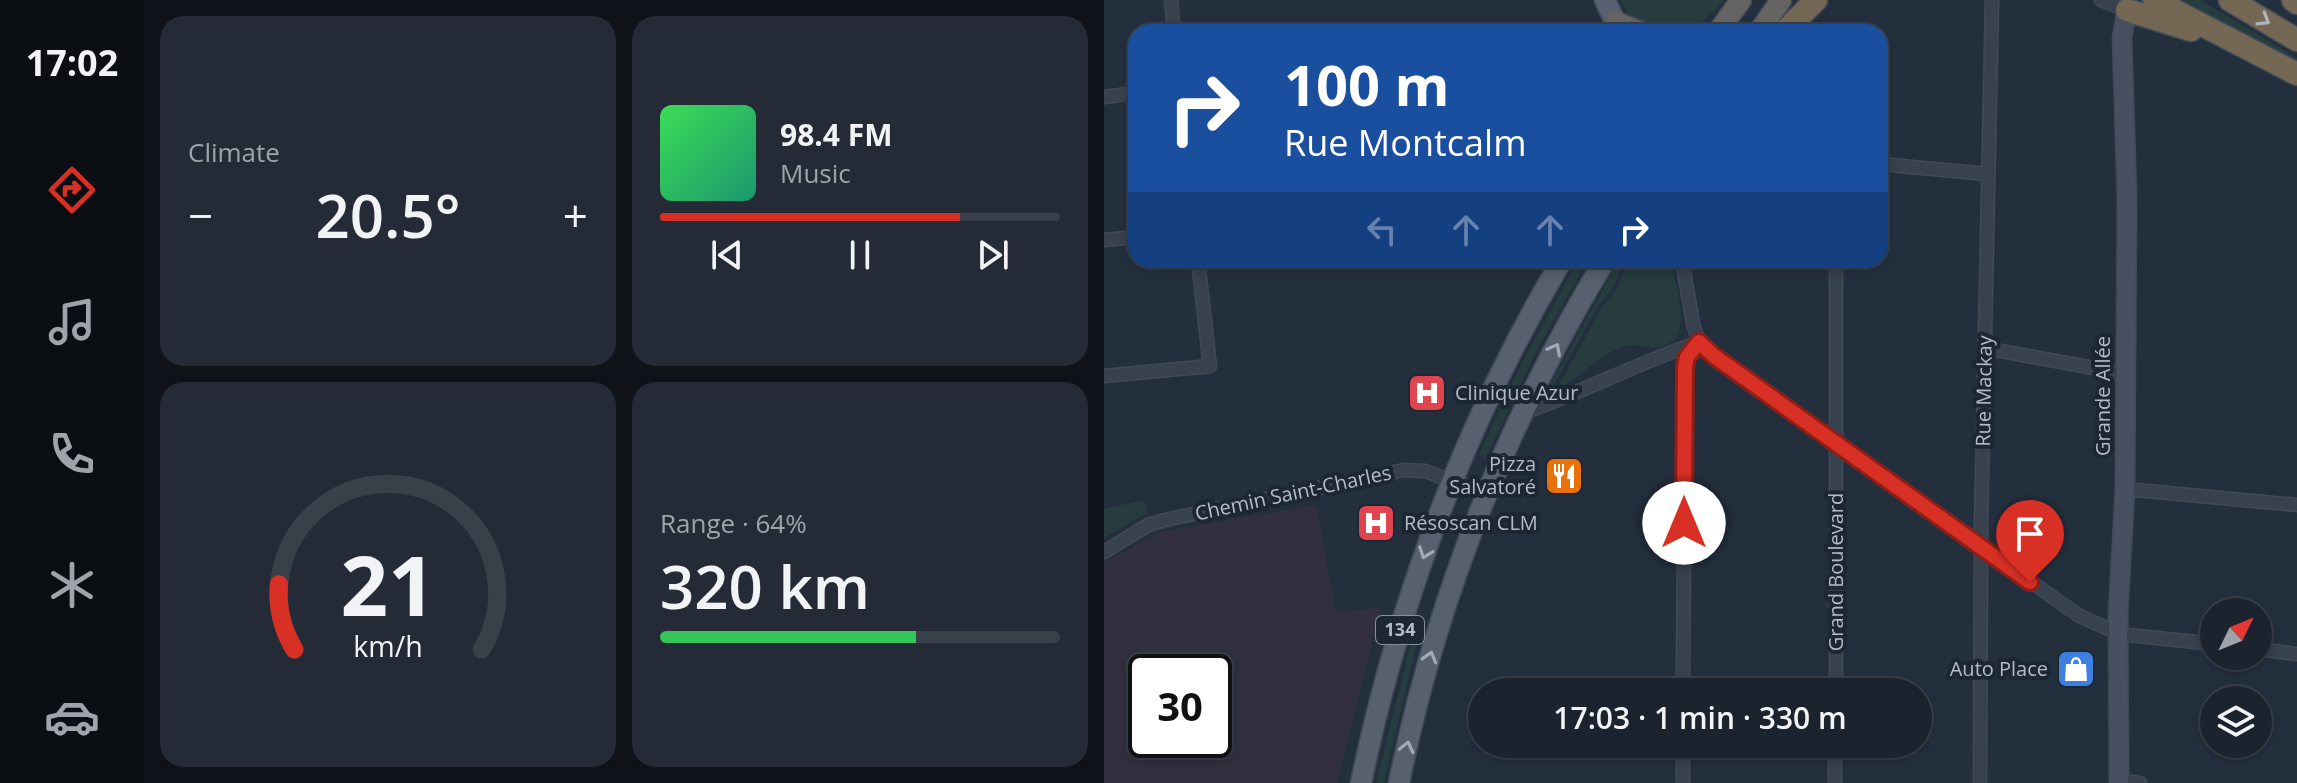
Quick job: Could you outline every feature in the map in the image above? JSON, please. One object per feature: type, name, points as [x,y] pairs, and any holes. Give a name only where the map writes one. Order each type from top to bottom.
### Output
[{"type":"highway","points":[[1723,24],[1741,0]]},
{"type":"highway","points":[[1764,24],[1781,0]]},
{"type":"highway","points":[[1792,24],[1816,0]]},
{"type":"highway","points":[[2154,0],[2297,74]]},
{"type":"highway","points":[[2230,0],[2297,40]]},
{"type":"highway","points":[[2127,10],[2191,30],[2209,29]]},
{"type":"main road","points":[[1605,0],[1617,24]]},
{"type":"main road","name":"Grande Allée","points":[[2119,782],[2127,198],[2122,38],[2127,10]]},
{"type":"main road","name":"134","points":[[1361,783],[1408,601],[1452,480],[1502,370],[1558,268]]},
{"type":"main road","name":"134","points":[[1399,783],[1434,644],[1487,494],[1522,413],[1600,268]]},
{"type":"street","points":[[1171,0],[1173,24]]},
{"type":"street","name":"Rue Mackay","points":[[1980,783],[1981,549],[1992,0]]},
{"type":"street","points":[[2101,0],[2127,10]]},
{"type":"street","points":[[1104,97],[1128,94]]},
{"type":"street","points":[[1888,165],[1987,174]]},
{"type":"street","points":[[1104,240],[1128,238]]},
{"type":"street","points":[[1104,376],[1210,366],[1199,268]]},
{"type":"street","points":[[1683,268],[1699,342],[1714,356],[1981,549],[2078,615],[2119,634],[2200,643]]},
{"type":"street","name":"Grand Boulevard","points":[[1836,268],[1836,678]]},
{"type":"street","points":[[1522,413],[1699,342]]},
{"type":"street","points":[[1683,678],[1685,367],[1687,357],[1699,342]]},
{"type":"street","points":[[1985,348],[2126,374]]},
{"type":"street","name":"Chemin Saint-Charles","points":[[1104,552],[1148,525],[1165,520],[1404,470],[1421,470],[1487,494]]},
{"type":"street","points":[[2125,489],[2297,505]]},
{"type":"street","points":[[2272,651],[2297,654]]},
{"type":"street","points":[[1683,758],[1683,783]]},
{"type":"street","points":[[1835,758],[1835,783]]},
{"type":"street","points":[[2119,782],[2140,783]]},
{"type":"shaded area","points":[[1316,505],[1336,613],[1381,607],[1337,783],[1104,783],[1104,563],[1161,532]]},
{"type":"green space","points":[[1620,0],[1724,0],[1697,24],[1640,24],[1630,16]]},
{"type":"green space","points":[[2166,0],[2200,0],[2297,58],[2297,69]]},
{"type":"green space","points":[[1574,268],[1583,268],[1537,350],[1485,460],[1482,455],[1478,456],[1522,363]]},
{"type":"green space","points":[[1615,268],[1622,268],[1550,392],[1549,387]]},
{"type":"green space","points":[[1626,268],[1672,268],[1681,313],[1677,336],[1669,344],[1655,348],[1633,345],[1621,348],[1557,389],[1602,307],[1617,288]]},
{"type":"green space","points":[[1144,500],[1147,513],[1104,538],[1104,509]]},
{"type":"green space","points":[[1417,642],[1384,783],[1376,783],[1411,643]]},
{"type":"place","name":"Clinique Azur","points":[[1427,393]]},
{"type":"place","name":"Pizza Salvatoré","points":[[1564,476]]},
{"type":"place","name":"Résoscan CLM","points":[[1376,523]]},
{"type":"place","name":"Auto Place","points":[[2076,669]]},
{"type":"route","points":[[1684,523],[1685,367],[1687,357],[1699,342],[1714,356],[2030,582]]}]
